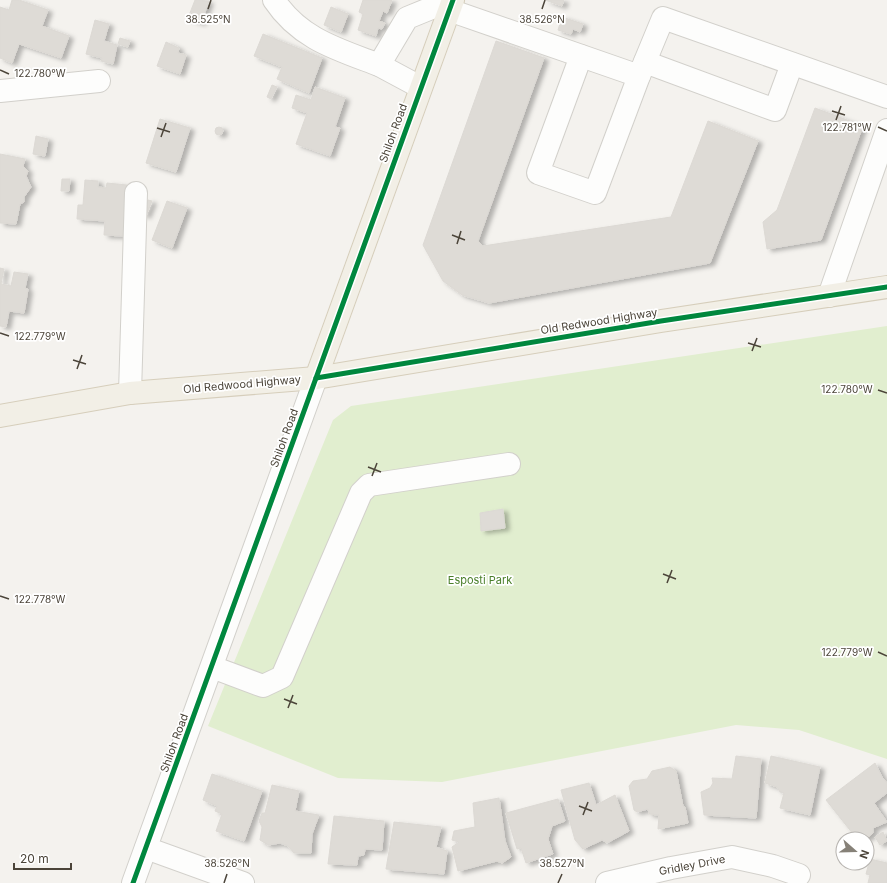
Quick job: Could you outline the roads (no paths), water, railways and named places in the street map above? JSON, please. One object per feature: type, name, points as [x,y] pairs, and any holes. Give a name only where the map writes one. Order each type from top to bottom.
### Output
[{"type":"main road","name":"Shiloh Road","points":[[316,378],[451,3]]},
{"type":"main road","name":"Old Redwood Highway","points":[[0,416],[130,393],[316,378],[661,321],[887,287]]},
{"type":"street","points":[[274,0],[285,16],[306,34],[379,65],[420,87]]},
{"type":"street","points":[[379,65],[407,18],[451,3],[581,56],[642,69],[775,110],[792,64]]},
{"type":"street","points":[[581,56],[538,173],[595,193],[663,18],[887,97]]},
{"type":"street","points":[[0,91],[99,81]]},
{"type":"street","points":[[829,296],[887,130]]},
{"type":"street","points":[[130,393],[136,193]]},
{"type":"street","name":"Shiloh Road","points":[[133,883],[316,378]]},
{"type":"street","points":[[212,667],[263,686],[282,677],[361,493],[369,485],[509,464]]},
{"type":"street","points":[[146,848],[243,883]]},
{"type":"street","name":"Gridley Drive","points":[[607,883],[671,868],[732,857],[773,866],[799,875]]},
{"type":"park label","name":"Esposti Park","points":[[480,580]]}]
